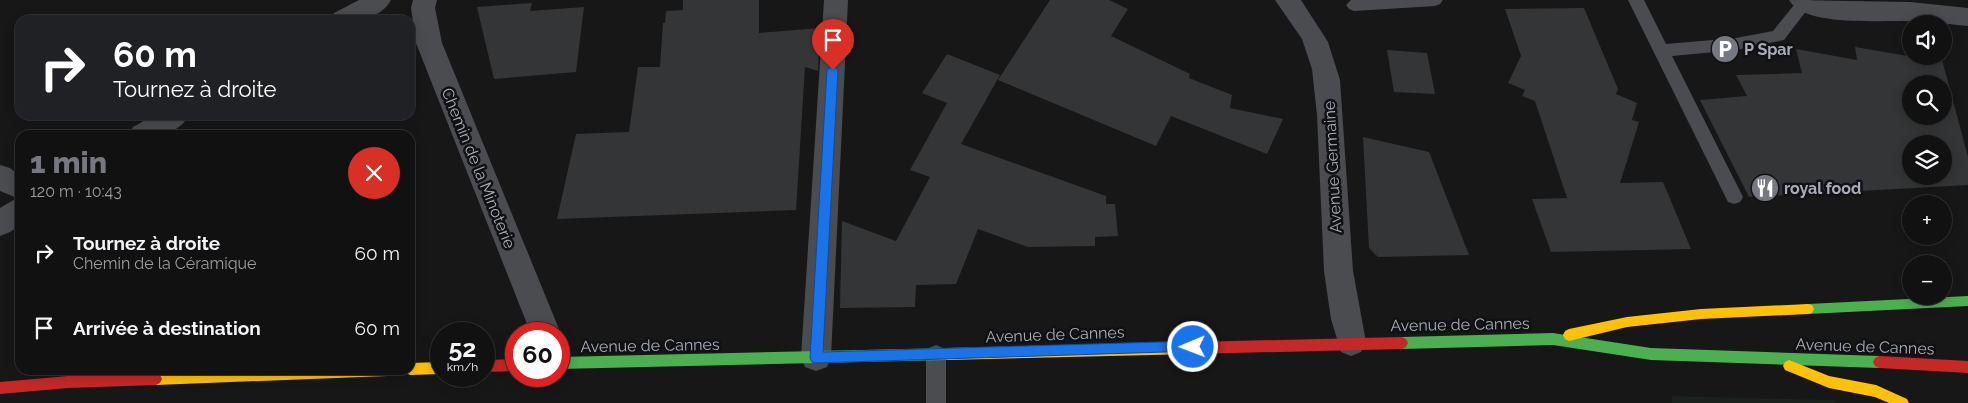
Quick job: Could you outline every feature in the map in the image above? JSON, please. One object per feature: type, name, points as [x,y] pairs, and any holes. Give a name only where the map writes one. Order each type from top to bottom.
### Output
[{"type":"main road","name":"Avenue de Cannes","points":[[1552,339],[1627,322],[1701,314],[1968,301]]},
{"type":"main road","name":"Avenue de Cannes","points":[[570,363],[816,358],[1352,342],[1552,339],[1651,354],[1851,360],[1968,367]]},
{"type":"main road","points":[[1773,359],[1829,382],[1876,391],[1903,403]]},
{"type":"main road","points":[[415,369],[430,368]]},
{"type":"main road","points":[[0,388],[68,382],[254,375]]},
{"type":"street","points":[[352,15],[379,0]]},
{"type":"street","name":"Chemin de la Minoterie","points":[[426,0],[423,8],[428,43],[541,322]]},
{"type":"street","points":[[816,358],[836,0]]},
{"type":"street","name":"Avenue Germaine","points":[[1287,0],[1303,18],[1322,58],[1331,119],[1336,244],[1342,309],[1352,342]]},
{"type":"street","points":[[1803,1],[1826,10],[1847,13],[1931,12],[1968,17]]},
{"type":"street","points":[[150,130],[168,120]]},
{"type":"street","points":[[0,176],[15,187]]},
{"type":"street","points":[[0,224],[15,213]]},
{"type":"lane","points":[[1354,5],[1435,0]]},
{"type":"lane","points":[[1636,0],[1734,197]]},
{"type":"lane","points":[[1661,51],[1736,44],[1778,36],[1803,1]]},
{"type":"lane","points":[[936,354],[936,403]]},
{"type":"shaded area","points":[[1672,396],[1833,400],[1839,403],[1672,403]]},
{"type":"building","points":[[683,0],[759,0],[759,33],[820,28],[818,71],[805,67],[796,210],[557,219],[576,134],[629,132],[638,67],[660,67],[663,23],[665,23],[666,11],[683,10]]},
{"type":"building","points":[[1050,0],[1109,0],[1128,9],[1111,36],[1190,74],[1189,78],[1232,95],[1230,108],[1283,119],[1267,154],[1171,116],[1156,146],[998,80]]},
{"type":"building","points":[[532,3],[530,11],[584,7],[576,72],[494,79],[477,7]]},
{"type":"building","points":[[1584,8],[1618,89],[1616,94],[1637,103],[1632,120],[1639,122],[1620,183],[1663,182],[1691,249],[1551,252],[1532,199],[1567,198],[1535,101],[1522,96],[1525,90],[1508,83],[1521,56],[1505,9]]},
{"type":"building","points":[[1855,47],[1902,55],[1902,65],[1943,65],[1946,75],[1902,75],[1902,125],[1952,125],[1952,97],[1968,157],[1968,185],[1749,197],[1700,100],[1747,96],[1736,75],[1802,73],[1796,49],[1857,60]]},
{"type":"building","points":[[1387,50],[1427,53],[1435,94],[1394,92]]},
{"type":"building","points":[[947,54],[1000,75],[961,144],[1106,196],[1106,204],[1115,204],[1118,236],[1095,237],[1095,246],[1028,247],[978,229],[956,284],[916,285],[915,307],[840,308],[842,221],[896,241],[930,177],[910,170],[947,103],[922,93]]},
{"type":"building","points":[[1363,137],[1429,152],[1469,255],[1378,257],[1369,248]]},
{"type":"traffic: fast","points":[[1808,309],[1968,301]]},
{"type":"traffic: fast","points":[[1402,343],[1553,339],[1651,354],[1879,362]]},
{"type":"traffic: fast","points":[[570,363],[948,354]]},
{"type":"traffic: slow","points":[[1569,335],[1627,322],[1701,314],[1808,309]]},
{"type":"traffic: slow","points":[[948,354],[1193,348]]},
{"type":"traffic: slow","points":[[1789,366],[1829,382],[1876,391],[1903,403]]},
{"type":"traffic: slow","points":[[415,369],[430,368]]},
{"type":"traffic: slow","points":[[156,379],[259,375]]},
{"type":"traffic: jam","points":[[1193,348],[1402,343]]},
{"type":"traffic: jam","points":[[1879,362],[1968,367]]},
{"type":"traffic: jam","points":[[495,366],[505,365]]},
{"type":"traffic: jam","points":[[0,388],[68,382],[156,379]]},
{"type":"place","name":"P Spar","points":[[1725,49]]},
{"type":"place","name":"royal food","points":[[1765,188]]},
{"type":"route","points":[[833,70],[816,358],[1193,347]]}]
